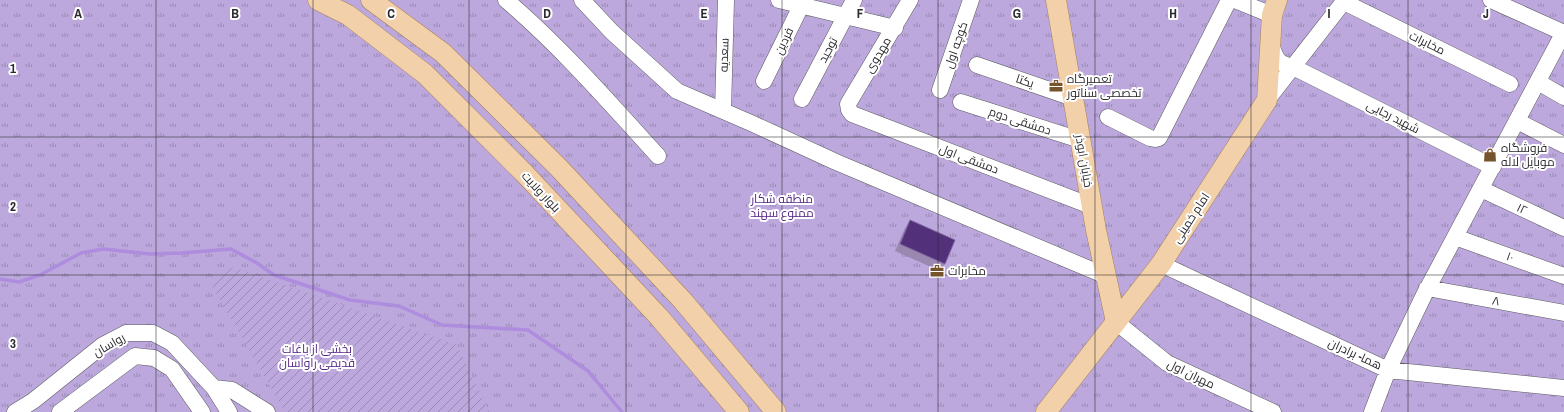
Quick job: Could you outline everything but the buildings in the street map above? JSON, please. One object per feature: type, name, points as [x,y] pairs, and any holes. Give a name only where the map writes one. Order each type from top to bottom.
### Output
[{"type":"main road","name":"بلوار ولایت","points":[[318,0],[348,15],[425,74],[525,174],[659,317],[739,412]]},
{"type":"main road","points":[[372,0],[443,53],[559,168],[683,301],[776,412]]},
{"type":"main road","name":"خیابان ابوذر","points":[[1056,0],[1091,206],[1116,322]]},
{"type":"main road","name":"امام خمینی","points":[[1046,412],[1161,264],[1267,100],[1275,8]]},
{"type":"street","points":[[506,0],[589,81],[658,156]]},
{"type":"street","points":[[582,0],[612,32],[677,91],[836,162],[1106,276]]},
{"type":"street","name":"سعدیه","points":[[723,111],[726,0]]},
{"type":"street","points":[[779,0],[803,3],[846,16],[895,28]]},
{"type":"street","name":"توحید","points":[[802,99],[854,0]]},
{"type":"street","name":"مهدوی","points":[[849,110],[848,104],[895,28],[910,0]]},
{"type":"street","name":"کوچه اول","points":[[940,90],[971,0]]},
{"type":"street","points":[[1108,117],[1150,138],[1159,138],[1229,0]]},
{"type":"street","points":[[1235,0],[1275,8]]},
{"type":"street","points":[[1372,412],[1388,370],[1427,288],[1564,33],[1491,0]]},
{"type":"street","points":[[1267,100],[1344,1]]},
{"type":"street","name":"مخابرات","points":[[1344,1],[1510,84]]},
{"type":"street","name":"فردین","points":[[764,81],[803,3]]},
{"type":"street","name":"شهید رجایی","points":[[1271,45],[1279,61],[1283,64],[1293,67],[1493,167]]},
{"type":"street","name":"یکتا","points":[[977,65],[1073,98]]},
{"type":"street","points":[[1538,82],[1564,97]]},
{"type":"street","name":"دمشقی دوم","points":[[961,102],[1080,140]]},
{"type":"street","name":"دمشقی اول","points":[[849,110],[852,114],[1091,206]]},
{"type":"street","points":[[1517,121],[1564,145]]},
{"type":"street","name":"۱۲","points":[[1481,189],[1564,228]]},
{"type":"street","name":"۱۰","points":[[1455,237],[1564,276]]},
{"type":"street","name":"هما- برادران","points":[[1161,264],[1388,370],[1564,388]]},
{"type":"street","name":"۸","points":[[1427,288],[1564,314]]},
{"type":"street","name":"مهران اول","points":[[1116,322],[1166,363],[1273,412]]},
{"type":"street","name":"رواسان","points":[[15,412],[33,401],[103,346],[126,334],[153,333],[172,343],[214,388],[229,412]]},
{"type":"street","points":[[60,412],[135,356],[154,358],[172,369],[202,412]]},
{"type":"street","points":[[214,388],[232,390],[267,412]]},
{"type":"green space","name":"منطقه شکار ممنوع سهند","points":[[0,0],[1564,0],[1564,412],[0,412]]},
{"type":"green space","name":"بخشی از باغات قدیمی راواسان","points":[[233,267],[457,345],[489,412],[285,412],[212,286]]},
{"type":"waterway","points":[[0,279],[19,282],[40,275],[81,253],[103,249],[150,254],[231,249],[257,263],[274,275],[350,300],[399,306],[442,325],[528,330],[588,371],[622,412]]},
{"type":"place","name":"تعمیرگاه تخصصی سناتور","points":[[1056,86]]},
{"type":"place","name":"فروشگاه‌ موبایل‌ لاله‌","points":[[1490,155]]},
{"type":"place","name":"مخابرات","points":[[937,271]]}]
